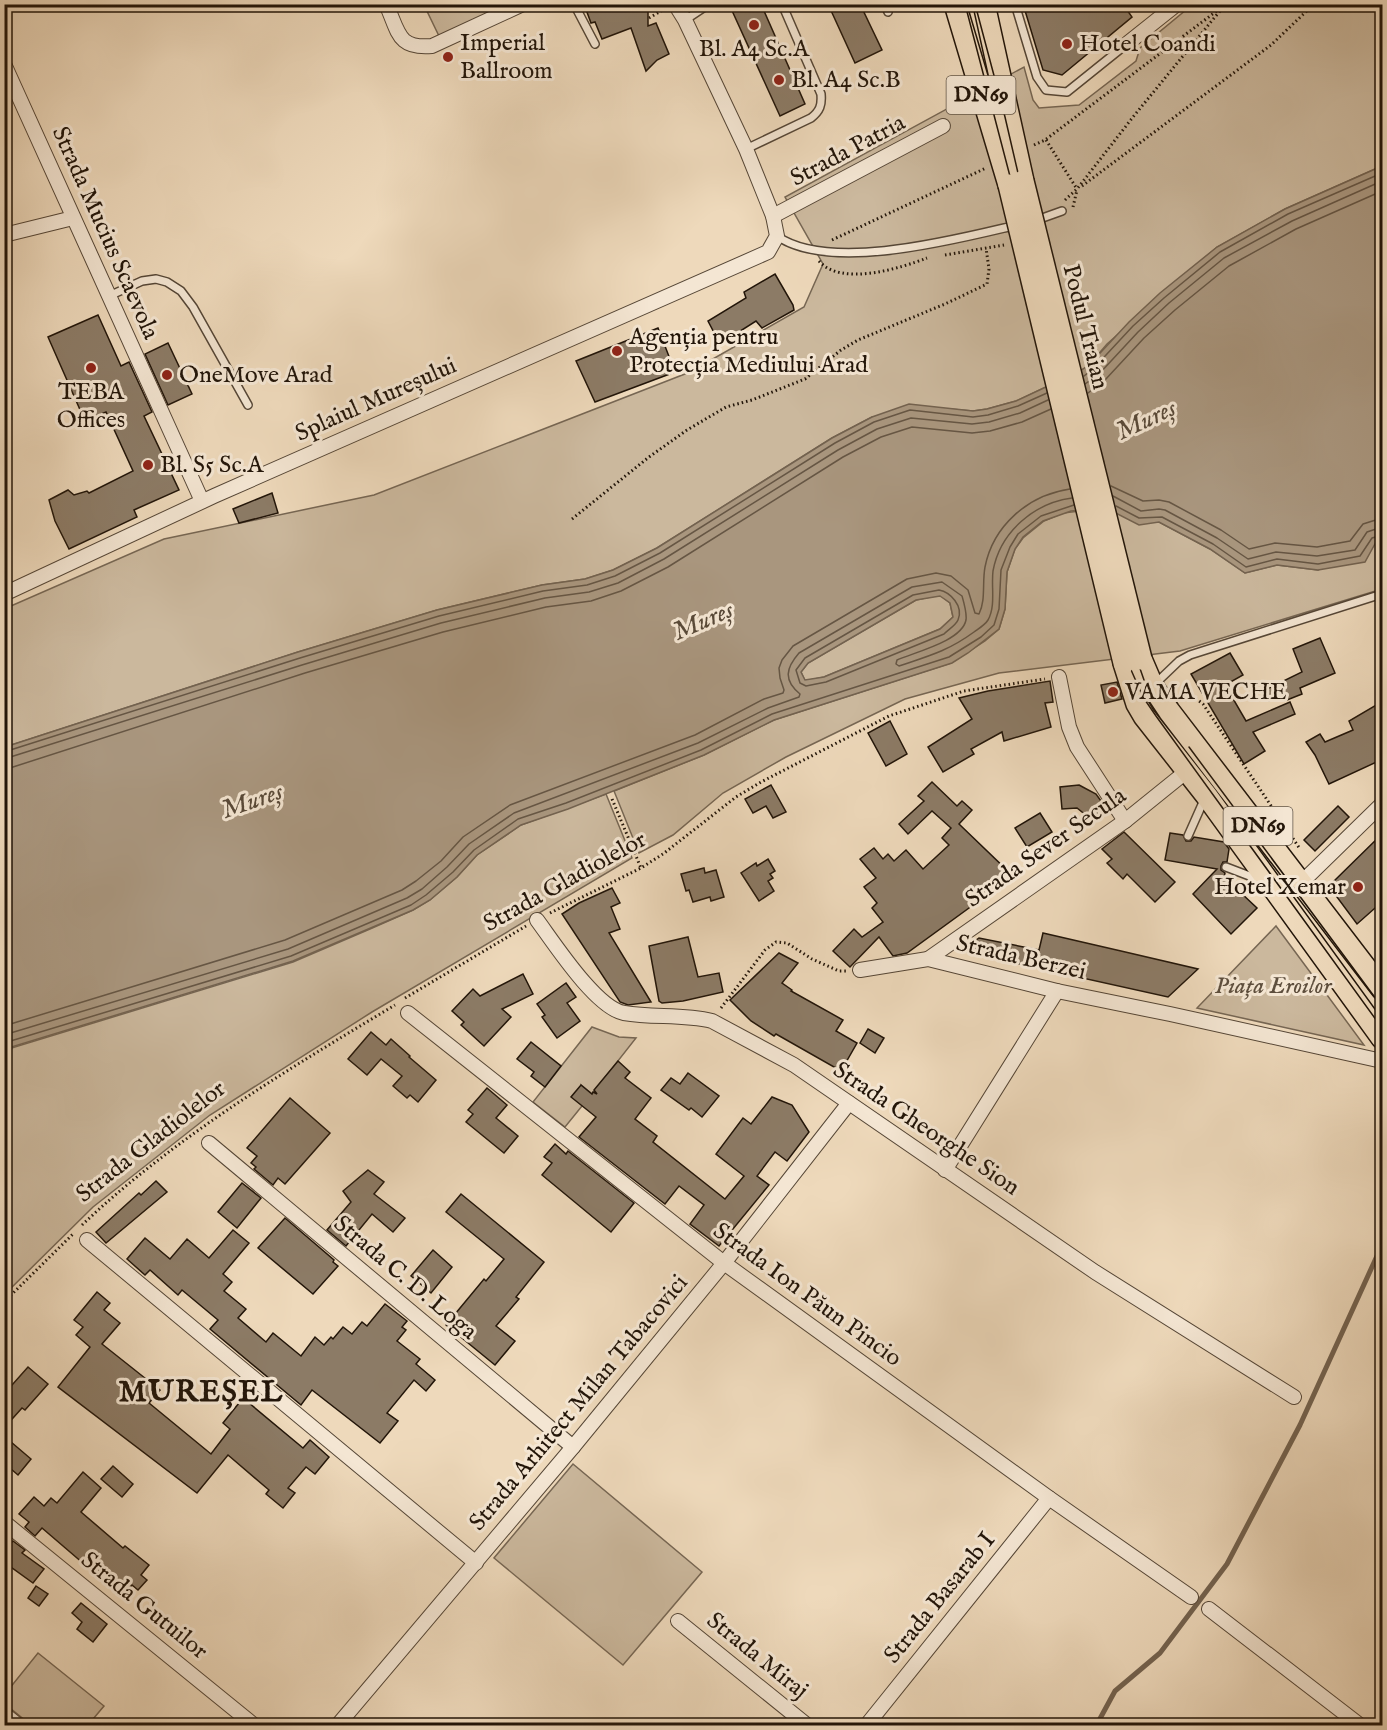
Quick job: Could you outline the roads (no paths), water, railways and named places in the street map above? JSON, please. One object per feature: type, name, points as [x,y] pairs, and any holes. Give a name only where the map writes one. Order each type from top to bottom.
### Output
[{"type":"main road","name":"DN69","points":[[954,4],[1009,157]]},
{"type":"main road","name":"DN69","points":[[984,4],[1009,157]]},
{"type":"main road","name":"Podul Traian","points":[[1009,157],[1133,661]]},
{"type":"main road","name":"DN69","points":[[1133,661],[1383,989]]},
{"type":"main road","name":"DN69","points":[[1133,661],[1137,704],[1144,716],[1206,795],[1383,1038]]},
{"type":"street","points":[[386,4],[402,40],[409,46],[418,47],[432,46],[523,4]]},
{"type":"street","points":[[1128,44],[1177,4]]},
{"type":"street","name":"Strada Patria","points":[[671,6],[685,20],[746,149],[773,216],[777,236]]},
{"type":"street","name":"Strada Mucius Scaevola","points":[[4,64],[9,84],[202,501]]},
{"type":"street","name":"Strada Patria","points":[[773,216],[943,126]]},
{"type":"street","points":[[4,235],[73,218]]},
{"type":"street","name":"Splaiul Mureșului","points":[[4,594],[202,501],[768,252],[777,236]]},
{"type":"street","points":[[1059,677],[1069,727],[1077,747],[1125,821]]},
{"type":"street","name":"Strada Sever Secula","points":[[928,959],[1125,821],[1187,771]]},
{"type":"street","points":[[1301,883],[1383,804]]},
{"type":"street","name":"Strada Gheorghe Sion","points":[[537,920],[582,979],[615,1010],[630,1014],[698,1017],[712,1021],[794,1065],[1095,1272],[1294,1397]]},
{"type":"street","name":"Strada Berzei","points":[[861,970],[928,959],[1057,991],[1383,1061]]},
{"type":"street","points":[[945,1170],[1057,991]]},
{"type":"street","name":"Strada Ion Păun Pincio","points":[[408,1013],[724,1263],[1049,1498],[1191,1597]]},
{"type":"street","name":"Strada Arhitect Milan Tabacovici","points":[[338,1725],[573,1447],[724,1263],[849,1103]]},
{"type":"street","name":"Strada C. D. Loga","points":[[209,1143],[573,1447]]},
{"type":"street","points":[[87,1240],[476,1563]]},
{"type":"street","name":"Strada Basarab I","points":[[866,1725],[1049,1498]]},
{"type":"street","name":"Strada Gutuilor","points":[[4,1522],[255,1725]]},
{"type":"street","points":[[1209,1609],[1361,1725]]},
{"type":"street","name":"Strada Miraj","points":[[678,1621],[808,1725]]},
{"type":"street","points":[[4,1714],[19,1725]]},
{"type":"lane","points":[[574,4],[595,44]]},
{"type":"lane","points":[[685,20],[709,4]]},
{"type":"lane","points":[[746,149],[811,117],[818,112],[822,102],[821,94],[782,4]]},
{"type":"lane","points":[[1015,4],[1037,77],[1046,90],[1066,92],[1128,44]]},
{"type":"lane","points":[[777,236],[790,245],[843,253],[901,250],[1045,218],[1062,211]]},
{"type":"lane","points":[[109,296],[142,282],[156,279],[167,282],[181,291],[193,307],[248,405]]},
{"type":"lane","points":[[1153,687],[1179,661],[1190,655],[1383,594]]},
{"type":"lane","points":[[1188,836],[1206,795]]},
{"type":"lane","points":[[1226,867],[1271,883]]},
{"type":"water","name":"Mureș","points":[[1382,166],[1382,540],[1376,542],[1365,562],[1318,570],[1277,565],[1245,573],[1210,549],[1159,522],[1139,525],[1106,508],[1071,511],[1043,521],[1023,537],[1015,549],[1007,572],[1005,609],[999,629],[952,663],[774,720],[704,755],[568,809],[521,825],[477,855],[457,877],[430,900],[413,910],[293,961],[5,1049],[5,747],[298,652],[437,610],[542,585],[585,579],[613,570],[657,548],[832,438],[872,417],[909,404],[973,411],[1016,401],[1089,365],[1160,293],[1217,247],[1285,209]],"holes":[[[940,596],[950,603],[953,617],[940,629],[824,677],[805,680],[801,672],[808,663],[916,600]]]},
{"type":"waterway","points":[[1096,1726],[1115,1691],[1160,1653],[1227,1564],[1300,1425],[1382,1245]]},
{"type":"tram line","points":[[965,4],[1012,184],[1128,663],[1143,697],[1156,716],[1382,1028]]},
{"type":"tram line","points":[[975,4],[1018,173]]},
{"type":"tram line","points":[[1110,546],[1137,660],[1144,680]]},
{"type":"tram line","points":[[1189,747],[1382,1007]]},
{"type":"place","name":"Bl. A4 Sc.A","points":[[754,25]]},
{"type":"place","name":"Hotel Coandi","points":[[1067,44]]},
{"type":"place","name":"Imperial Ballroom","points":[[448,57]]},
{"type":"place","name":"Bl. A4 Sc.B","points":[[779,80]]},
{"type":"place","name":"Agenţia pentru Protecţia Mediului Arad","points":[[617,351]]},
{"type":"place","name":"TEBA Offices","points":[[91,368]]},
{"type":"place","name":"OneMove Arad","points":[[167,375]]},
{"type":"place","name":"Bl. S5 Sc.A","points":[[148,465]]},
{"type":"place","name":"VAMA VECHE","points":[[1113,692]]},
{"type":"place","name":"Hotel Xemar","points":[[1358,887]]},
{"type":"district","name":"MUREȘEL","points":[[201,1393]]},
{"type":"park label","name":"Piața Eroilor","points":[[1273,986]]}]
